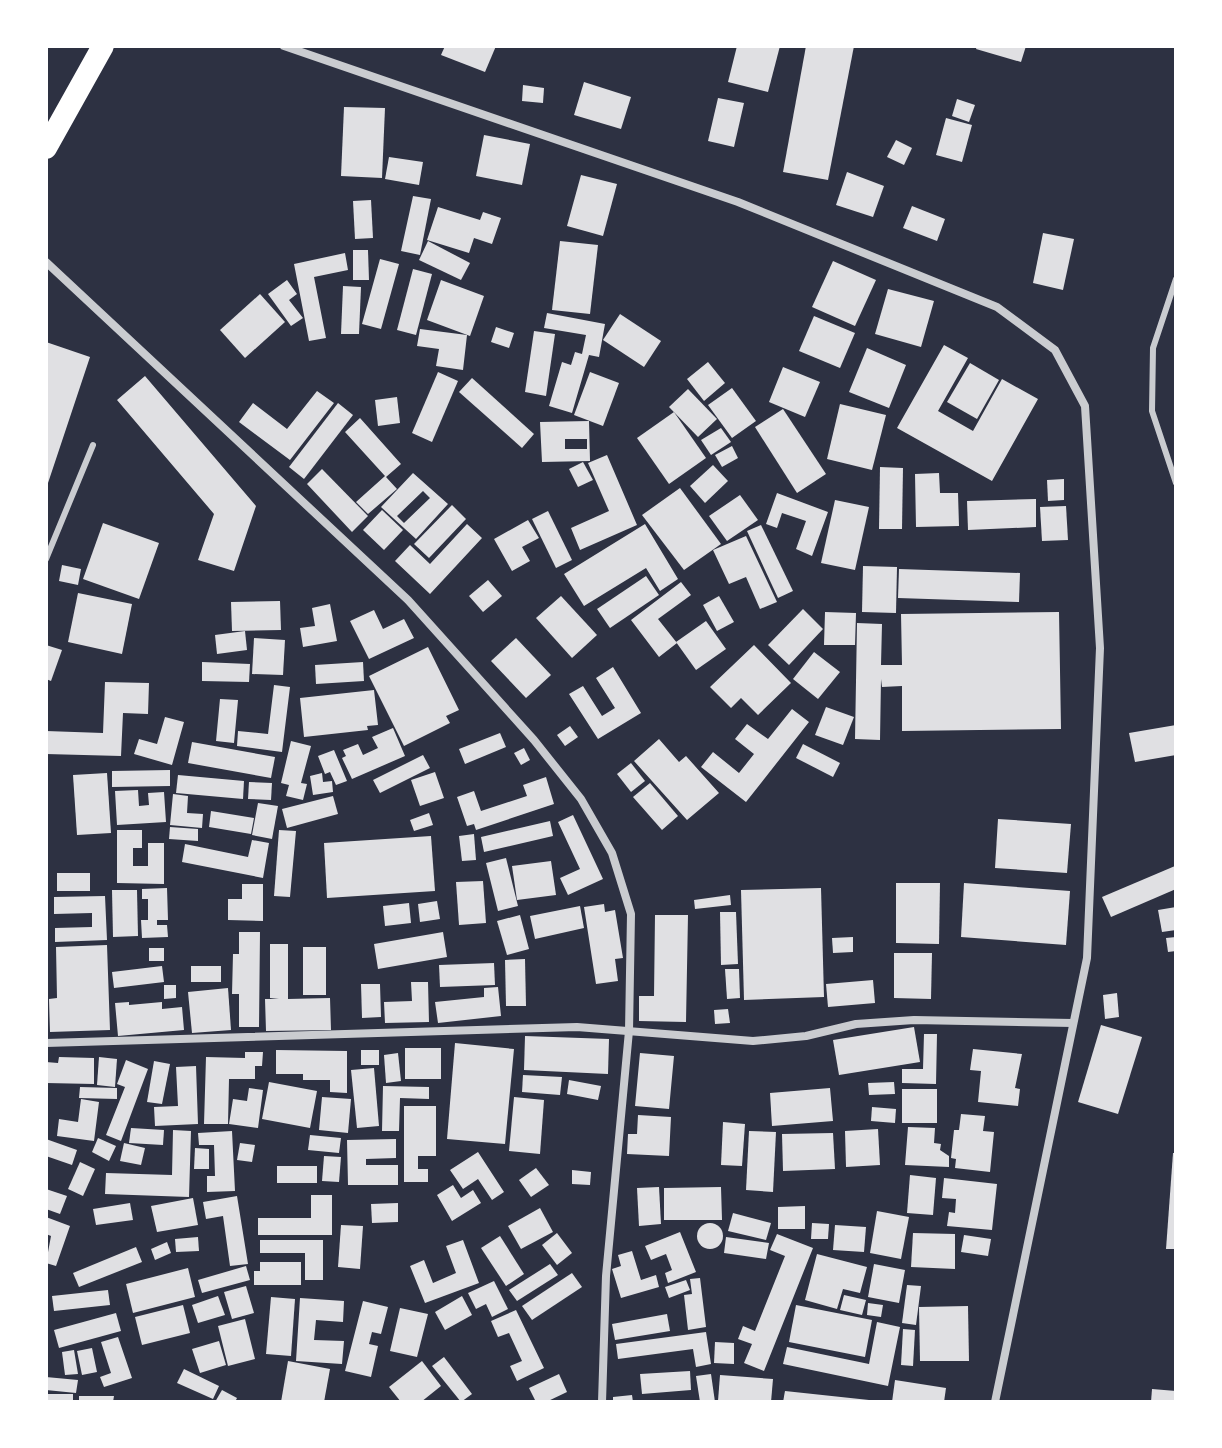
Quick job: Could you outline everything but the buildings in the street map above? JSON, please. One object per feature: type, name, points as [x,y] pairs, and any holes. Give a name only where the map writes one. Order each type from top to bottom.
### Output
[{"type":"highway","points":[[46,148],[103,46]]},
{"type":"street","points":[[284,46],[738,202],[997,307],[1055,350],[1085,406],[1100,648],[1087,958],[995,1402]]},
{"type":"street","points":[[46,262],[408,600],[534,740],[581,799],[612,853],[631,914],[629,1031],[606,1276],[602,1402]]},
{"type":"street","points":[[46,1043],[577,1027],[753,1041],[806,1036],[856,1024],[914,1020],[1073,1023]]},
{"type":"lane","points":[[1176,279],[1153,348],[1152,411],[1176,483]]},
{"type":"lane","points":[[46,559],[93,445]]}]
